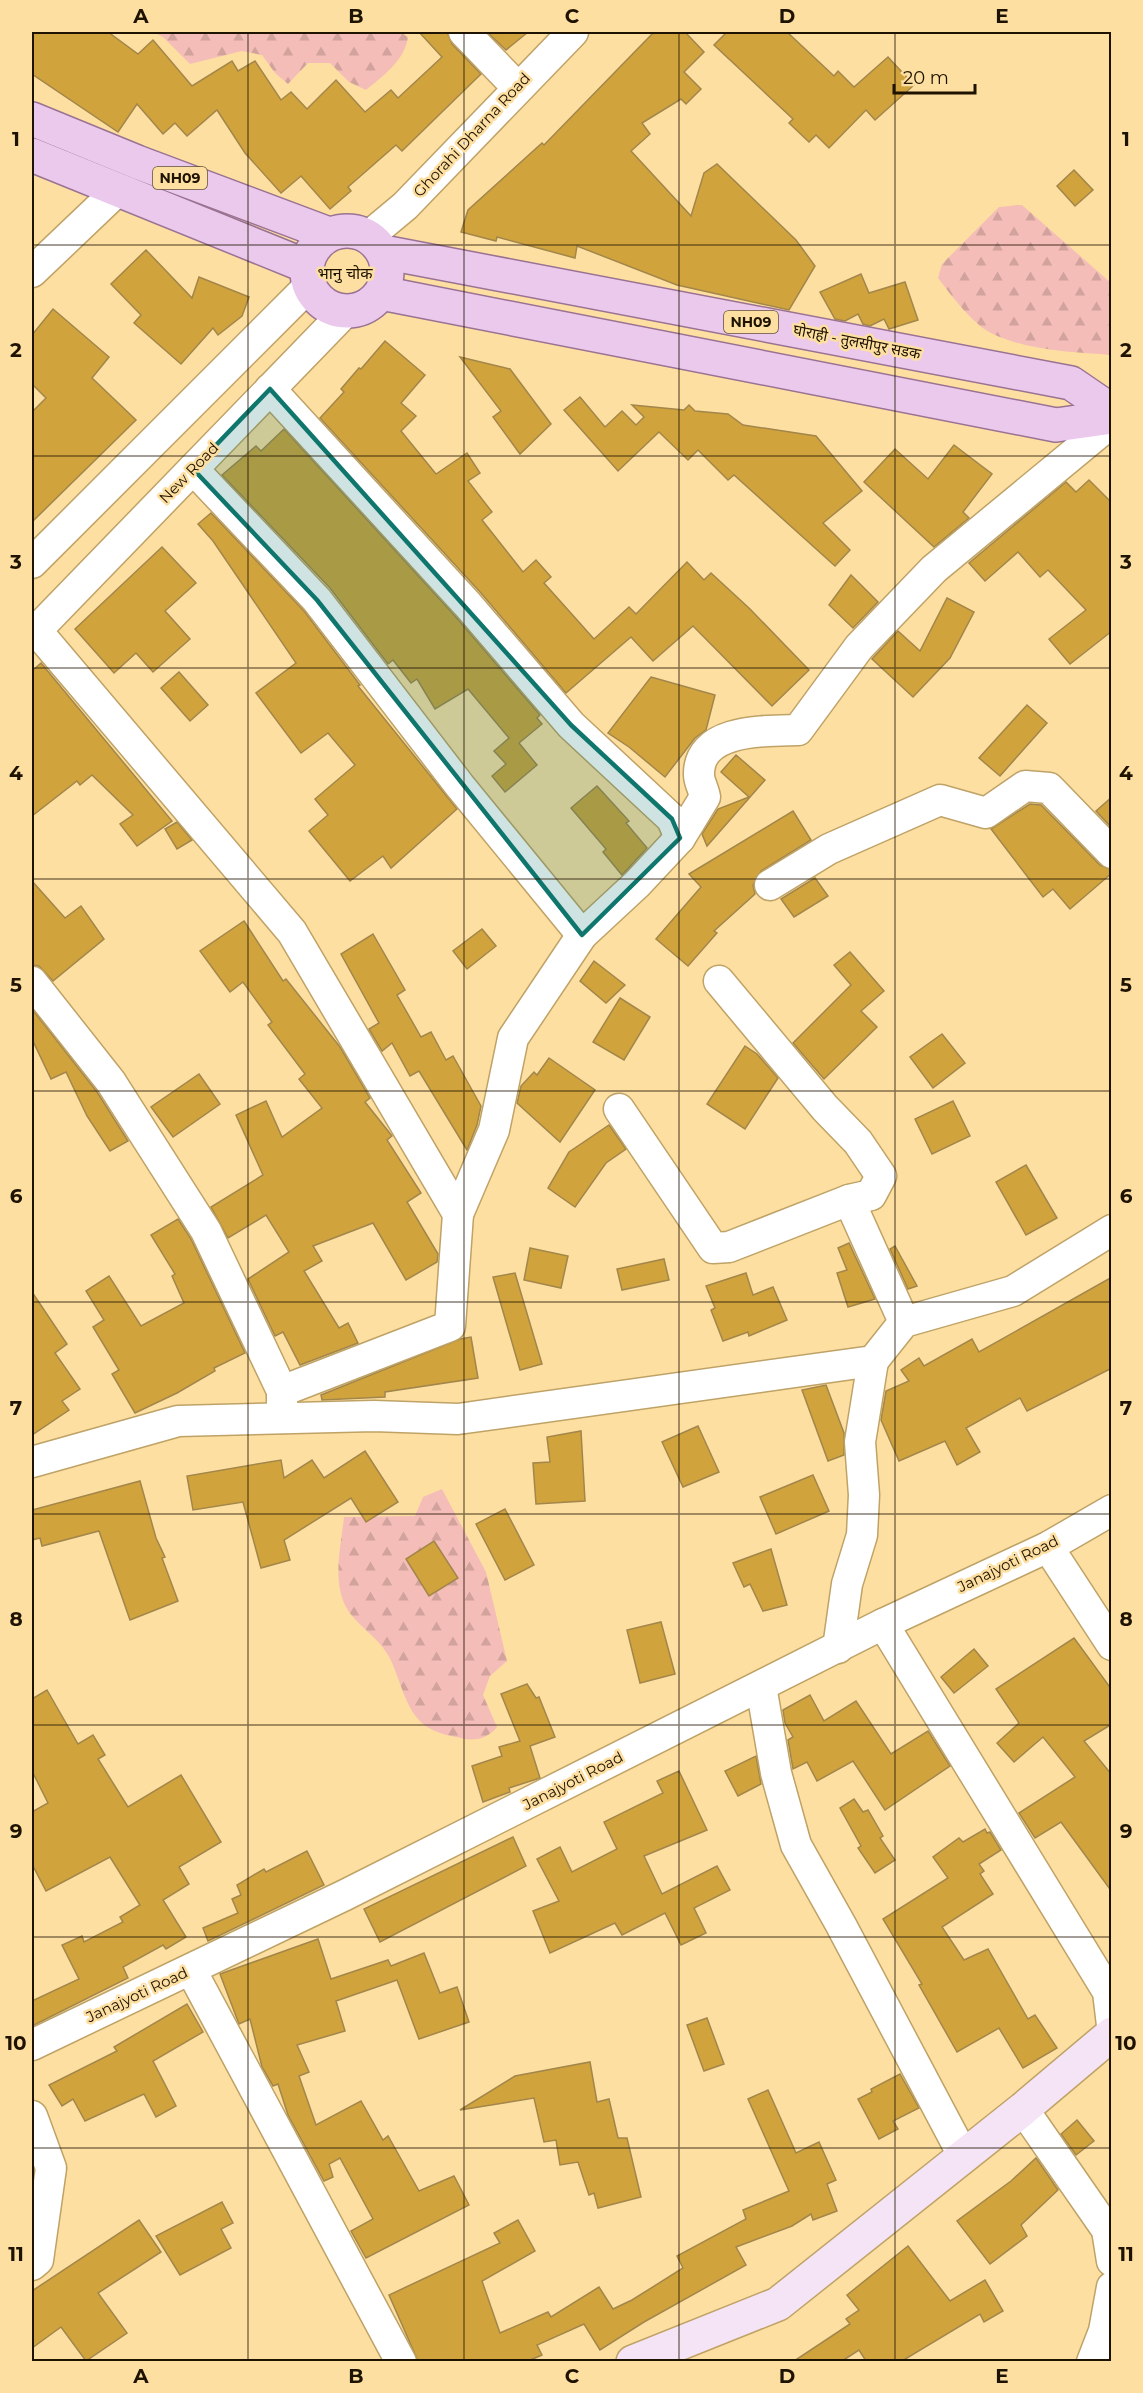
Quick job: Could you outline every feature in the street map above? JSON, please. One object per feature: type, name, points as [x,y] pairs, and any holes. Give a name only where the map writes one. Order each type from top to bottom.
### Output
[{"type":"main road","name":"NH09","points":[[32,119],[137,162],[329,234],[350,231],[376,244]]},
{"type":"main road","name":"NH09","points":[[32,155],[118,190],[307,276],[318,299],[331,308],[346,311]]},
{"type":"main road","points":[[307,276],[310,253],[318,242],[329,234]]},
{"type":"main road","points":[[346,311],[366,307],[381,293],[387,280],[387,266],[376,244]]},
{"type":"main road","name":"घोराही - तुलसीपुर सडक","points":[[376,244],[1071,382],[1112,411]]},
{"type":"main road","points":[[381,293],[1056,425],[1112,417]]},
{"type":"street","points":[[464,32],[517,87]]},
{"type":"street","name":"Ghorahi Dharna Road","points":[[376,244],[405,206],[517,87],[573,32]]},
{"type":"street","points":[[32,272],[118,190]]},
{"type":"street","points":[[32,563],[307,276]]},
{"type":"street","name":"New Road","points":[[34,633],[346,311]]},
{"type":"street","points":[[270,389],[468,605],[571,725],[672,819],[680,838]]},
{"type":"street","points":[[282,1405],[450,1326],[458,1214],[494,1130],[513,1038],[582,935],[637,884],[680,838],[705,797],[699,778],[703,757],[717,744],[736,733],[798,730],[859,646],[934,569],[1112,422]]},
{"type":"street","points":[[193,469],[317,600],[460,786],[582,935]]},
{"type":"street","points":[[34,633],[292,932],[458,1214]]},
{"type":"street","points":[[770,885],[829,849],[940,800],[986,813],[1025,786],[1049,788],[1112,853]]},
{"type":"street","points":[[619,1109],[713,1248],[729,1247],[849,1200],[870,1195],[881,1176],[858,1142],[825,1107],[718,981]]},
{"type":"street","points":[[32,982],[111,1082],[206,1231],[282,1405]]},
{"type":"street","points":[[849,1200],[904,1322]]},
{"type":"street","points":[[838,1648],[847,1584],[862,1535],[864,1495],[860,1442],[873,1361],[904,1322],[1013,1291],[1112,1230]]},
{"type":"street","points":[[32,1462],[178,1421],[282,1405],[458,1419],[873,1361]]},
{"type":"street","name":"Janajyoti Road","points":[[32,2045],[191,1970],[883,1624],[1048,1547],[1112,1510]]},
{"type":"street","points":[[1048,1547],[1112,1645]]},
{"type":"street","points":[[883,1624],[1108,1992],[1112,2025]]},
{"type":"street","points":[[761,1686],[776,1773],[796,1845],[964,2157]]},
{"type":"street","points":[[191,1970],[400,2361]]},
{"type":"street","points":[[633,2361],[778,2304],[964,2157],[1112,2034]]},
{"type":"street","points":[[1023,2109],[1107,2230],[1112,2261]]},
{"type":"street","points":[[32,2116],[51,2168],[38,2260],[32,2265]]},
{"type":"street","points":[[1092,2361],[1104,2331],[1112,2288]]},
{"type":"highlighted area","points":[[270,389],[571,725],[672,819],[680,838],[582,935],[317,600],[193,469]]},
{"type":"green space","points":[[153,32],[400,32],[408,37],[398,60],[366,90],[349,82],[330,63],[308,63],[288,84],[275,73],[262,55],[242,51],[190,64],[163,37]]},
{"type":"green space","points":[[1022,205],[1111,283],[1111,355],[1036,347],[993,334],[970,317],[938,278],[942,264],[999,207]]},
{"type":"green space","points":[[442,1489],[486,1572],[507,1661],[490,1676],[483,1695],[497,1727],[490,1734],[477,1739],[449,1736],[422,1723],[409,1706],[393,1664],[384,1648],[350,1613],[339,1586],[338,1574],[344,1517],[415,1516],[423,1497]]},
{"type":"building","points":[[32,32],[108,32],[138,54],[153,40],[192,86],[232,61],[238,71],[255,61],[281,100],[291,92],[307,109],[336,80],[365,112],[391,90],[398,98],[442,57],[419,32],[447,32],[452,44],[481,74],[402,151],[396,145],[348,187],[351,191],[330,209],[301,176],[281,193],[245,153],[217,110],[187,136],[175,123],[163,134],[137,104],[118,132],[32,74]]},
{"type":"building","points":[[487,32],[528,32],[506,50]]},
{"type":"building","points":[[654,32],[685,32],[704,52],[684,72],[701,89],[686,104],[681,99],[642,123],[650,134],[631,151],[691,216],[704,173],[717,164],[796,240],[815,266],[789,310],[677,285],[577,246],[575,258],[497,237],[496,241],[461,232],[468,210],[542,143],[544,145]]},
{"type":"building","points":[[727,32],[787,32],[834,76],[838,71],[854,87],[888,57],[914,85],[875,120],[866,110],[829,148],[816,135],[809,142],[789,123],[793,119],[714,45]]},
{"type":"building","points":[[1074,170],[1093,190],[1075,206],[1057,186]]},
{"type":"building","points":[[146,250],[192,298],[199,277],[249,297],[242,316],[218,335],[213,328],[181,364],[134,323],[141,315],[111,284]]},
{"type":"building","points":[[861,274],[869,293],[905,282],[918,320],[889,329],[884,319],[870,326],[863,324],[858,314],[845,321],[835,319],[820,292]]},
{"type":"building","points":[[53,309],[109,357],[92,378],[136,420],[32,522],[32,412],[46,398],[32,384],[32,335]]},
{"type":"building","points":[[385,341],[425,375],[401,403],[416,416],[401,431],[436,474],[467,453],[480,473],[468,481],[492,512],[482,520],[523,572],[536,560],[551,577],[544,583],[594,639],[629,607],[636,614],[687,562],[704,580],[711,573],[750,609],[809,670],[772,706],[693,626],[653,661],[631,637],[566,693],[481,593],[320,418],[344,392],[341,389]]},
{"type":"building","points":[[460,357],[510,369],[551,424],[520,454],[493,417],[501,411]]},
{"type":"building","points":[[580,397],[605,427],[622,411],[636,425],[644,417],[632,405],[684,410],[689,405],[695,411],[728,414],[743,425],[816,436],[862,491],[823,523],[850,550],[835,566],[734,475],[728,480],[698,450],[688,460],[659,432],[618,471],[564,410]]},
{"type":"building","points":[[284,429],[455,616],[540,715],[537,718],[542,724],[519,743],[537,765],[505,792],[492,776],[506,764],[494,751],[509,738],[468,689],[435,709],[417,679],[411,683],[393,660],[388,664],[330,588],[222,475],[256,446],[261,451]]},
{"type":"building","points":[[954,445],[992,474],[963,512],[969,518],[934,547],[864,482],[895,449],[928,479]]},
{"type":"building","points":[[1089,480],[1112,503],[1112,631],[1070,664],[1049,639],[1086,610],[1048,570],[1040,577],[1018,552],[985,581],[969,563],[1066,482],[1076,492]]},
{"type":"building","points":[[211,513],[304,611],[360,685],[358,686],[457,809],[391,868],[383,856],[350,881],[309,831],[328,815],[315,799],[355,765],[328,733],[301,753],[256,693],[296,663],[213,541],[198,524]]},
{"type":"building","points":[[162,547],[196,583],[165,611],[190,639],[153,672],[136,653],[114,673],[75,629]]},
{"type":"building","points":[[851,575],[878,602],[853,628],[829,605]]},
{"type":"building","points":[[947,598],[974,612],[950,658],[913,697],[872,659],[898,631],[920,651]]},
{"type":"building","points":[[41,663],[172,821],[137,846],[120,824],[133,815],[92,775],[80,785],[77,781],[32,816],[32,671]]},
{"type":"building","points":[[179,672],[208,705],[190,721],[161,688]]},
{"type":"building","points":[[651,677],[715,695],[706,730],[695,738],[665,777],[608,733]]},
{"type":"building","points":[[1027,705],[1047,723],[1000,776],[979,758]]},
{"type":"building","points":[[736,755],[765,780],[707,846],[702,834],[718,809],[749,797],[721,772]]},
{"type":"building","points":[[597,786],[629,821],[626,823],[647,848],[622,875],[603,852],[606,849],[571,808]]},
{"type":"building","points":[[1112,797],[1112,828],[1096,811]]},
{"type":"building","points":[[1030,804],[1041,805],[1100,865],[1112,870],[1112,873],[1070,909],[1053,889],[1043,897],[991,829]]},
{"type":"building","points":[[793,811],[811,840],[761,871],[753,885],[755,894],[714,931],[717,933],[688,966],[656,939],[701,887],[689,874]]},
{"type":"building","points":[[177,822],[192,840],[177,849],[165,829]]},
{"type":"building","points":[[815,878],[828,896],[794,917],[781,899]]},
{"type":"building","points":[[32,881],[65,918],[81,906],[104,939],[53,981],[39,966],[32,965]]},
{"type":"building","points":[[244,921],[283,981],[286,979],[340,1047],[370,1098],[365,1102],[392,1136],[387,1140],[421,1193],[407,1202],[438,1254],[437,1262],[406,1280],[373,1223],[313,1246],[322,1261],[304,1271],[339,1328],[348,1323],[358,1343],[300,1365],[283,1332],[275,1336],[248,1279],[289,1252],[266,1215],[228,1238],[211,1207],[263,1175],[236,1115],[266,1101],[282,1137],[322,1108],[299,1079],[305,1074],[268,1025],[272,1022],[243,982],[230,992],[200,951]]},
{"type":"building","points":[[482,929],[496,946],[467,969],[453,951]]},
{"type":"building","points":[[373,934],[405,990],[397,995],[421,1037],[431,1032],[446,1060],[453,1056],[481,1106],[477,1125],[467,1150],[419,1071],[410,1076],[392,1043],[382,1051],[369,1029],[379,1023],[341,954]]},
{"type":"building","points":[[850,952],[884,991],[861,1011],[877,1027],[824,1079],[793,1043],[851,985],[834,965]]},
{"type":"building","points":[[594,961],[625,985],[606,1003],[580,981]]},
{"type":"building","points":[[620,998],[650,1017],[624,1060],[593,1042]]},
{"type":"building","points":[[32,1009],[97,1092],[128,1141],[110,1151],[87,1116],[66,1072],[51,1079],[32,1039]]},
{"type":"building","points":[[942,1034],[965,1063],[933,1088],[910,1057]]},
{"type":"building","points":[[745,1046],[757,1054],[778,1078],[745,1129],[707,1104]]},
{"type":"building","points":[[549,1058],[595,1090],[560,1142],[517,1103],[521,1086],[534,1072],[537,1075]]},
{"type":"building","points":[[199,1074],[220,1104],[173,1137],[151,1107]]},
{"type":"building","points":[[953,1101],[970,1136],[932,1154],[915,1119]]},
{"type":"building","points":[[609,1125],[626,1149],[606,1163],[575,1207],[548,1188],[569,1152]]},
{"type":"building","points":[[1026,1165],[1057,1218],[1026,1235],[996,1182]]},
{"type":"building","points":[[178,1219],[191,1239],[245,1353],[214,1368],[215,1371],[177,1393],[135,1413],[112,1374],[119,1370],[93,1327],[104,1320],[86,1291],[109,1276],[141,1326],[184,1303],[172,1276],[175,1274],[151,1235]]},
{"type":"building","points":[[849,1243],[875,1299],[848,1307],[837,1273],[847,1270],[838,1248]]},
{"type":"building","points":[[895,1246],[917,1286],[908,1289],[890,1249]]},
{"type":"building","points":[[530,1248],[568,1256],[561,1288],[524,1280]]},
{"type":"building","points":[[664,1259],[669,1280],[622,1290],[617,1269]]},
{"type":"building","points":[[515,1273],[542,1364],[520,1370],[493,1277]]},
{"type":"building","points":[[746,1273],[753,1295],[773,1287],[787,1320],[749,1336],[748,1332],[723,1341],[711,1310],[715,1308],[706,1286]]},
{"type":"building","points":[[1112,1277],[1112,1368],[1027,1411],[1020,1398],[966,1428],[980,1452],[957,1465],[945,1441],[899,1461],[881,1420],[886,1391],[909,1381],[901,1370],[919,1358],[924,1366],[972,1339],[979,1352]]},
{"type":"building","points":[[32,1292],[67,1344],[55,1353],[80,1389],[62,1401],[69,1410],[32,1435]]},
{"type":"building","points":[[471,1337],[478,1378],[385,1392],[385,1397],[322,1400],[321,1395],[460,1339]]},
{"type":"building","points":[[826,1385],[844,1433],[844,1455],[828,1461],[802,1390]]},
{"type":"building","points":[[698,1426],[719,1472],[683,1487],[662,1442]]},
{"type":"building","points":[[581,1431],[585,1501],[536,1504],[533,1463],[550,1462],[547,1437]]},
{"type":"building","points":[[365,1451],[398,1502],[366,1522],[351,1498],[284,1540],[290,1560],[261,1568],[243,1502],[193,1510],[187,1476],[281,1460],[284,1478],[312,1460],[324,1478]]},
{"type":"building","points":[[813,1475],[829,1511],[776,1534],[760,1497]]},
{"type":"building","points":[[140,1481],[156,1538],[165,1557],[162,1558],[178,1601],[130,1620],[99,1531],[42,1546],[40,1538],[32,1540],[32,1510]]},
{"type":"building","points":[[505,1509],[534,1565],[505,1580],[476,1524]]},
{"type":"building","points":[[434,1541],[458,1578],[429,1596],[406,1559]]},
{"type":"building","points":[[771,1549],[787,1605],[763,1611],[750,1584],[744,1587],[733,1563]]},
{"type":"building","points":[[661,1622],[675,1674],[640,1683],[627,1630]]},
{"type":"building","points":[[1074,1638],[1112,1690],[1112,1724],[1084,1741],[1112,1775],[1112,1892],[1061,1822],[1035,1838],[1019,1813],[1075,1777],[1043,1737],[1014,1762],[997,1743],[1019,1723],[996,1689]]},
{"type":"building","points":[[974,1649],[988,1666],[954,1693],[941,1677]]},
{"type":"building","points":[[527,1684],[536,1698],[539,1697],[555,1737],[530,1746],[540,1778],[509,1788],[510,1792],[483,1802],[472,1766],[502,1756],[499,1747],[520,1741],[501,1694]]},
{"type":"building","points":[[47,1690],[78,1744],[93,1735],[105,1755],[98,1759],[128,1807],[181,1775],[221,1842],[179,1867],[189,1884],[163,1900],[186,1937],[166,1949],[163,1945],[123,1967],[128,1978],[32,2026],[32,2001],[79,1979],[62,1945],[82,1936],[84,1942],[123,1922],[120,1917],[140,1905],[110,1857],[46,1891],[32,1864],[32,1812],[48,1803],[32,1771],[32,1699]]},
{"type":"building","points":[[810,1695],[824,1721],[856,1701],[891,1754],[928,1731],[950,1766],[885,1810],[853,1761],[817,1781],[807,1762],[793,1769],[788,1740],[793,1737],[785,1723],[783,1710]]},
{"type":"building","points":[[756,1756],[761,1784],[738,1796],[725,1771]]},
{"type":"building","points":[[679,1771],[707,1830],[644,1856],[662,1894],[717,1866],[730,1890],[694,1908],[706,1933],[681,1945],[665,1913],[622,1935],[615,1923],[550,1953],[533,1911],[559,1901],[537,1859],[560,1847],[572,1872],[617,1849],[604,1822],[663,1793],[657,1781]]},
{"type":"building","points":[[854,1799],[863,1812],[868,1810],[883,1836],[880,1838],[895,1860],[875,1873],[858,1848],[861,1846],[840,1808]]},
{"type":"building","points":[[985,1829],[987,1833],[990,1832],[1001,1850],[979,1864],[984,1871],[980,1874],[993,1894],[942,1927],[964,1960],[988,1949],[1028,2019],[1035,2015],[1057,2048],[1023,2068],[999,2028],[957,2052],[919,1985],[922,1984],[883,1919],[948,1878],[933,1857],[959,1838],[963,1842]]},
{"type":"building","points":[[513,1837],[526,1866],[380,1942],[364,1909]]},
{"type":"building","points":[[307,1851],[324,1885],[208,1941],[203,1928],[238,1913],[232,1899],[241,1895],[237,1885],[264,1869],[266,1872]]},
{"type":"building","points":[[318,1939],[331,1979],[388,1960],[391,1966],[424,1953],[440,1993],[457,1987],[469,2022],[419,2039],[397,1980],[336,2001],[345,2031],[297,2045],[309,2072],[299,2076],[316,2125],[361,2101],[383,2140],[388,2136],[419,2191],[454,2176],[469,2205],[366,2258],[351,2231],[373,2219],[340,2158],[329,2164],[333,2177],[324,2181],[288,2115],[278,2084],[273,2086],[262,2067],[250,2019],[239,2024],[220,1974]]},
{"type":"building","points":[[187,2004],[203,2032],[153,2061],[176,2106],[156,2117],[144,2094],[85,2121],[73,2099],[62,2106],[49,2085],[117,2051],[114,2047]]},
{"type":"building","points":[[707,2018],[724,2064],[704,2071],[687,2025]]},
{"type":"building","points":[[590,2062],[597,2102],[609,2099],[618,2138],[627,2138],[641,2197],[598,2208],[594,2193],[589,2195],[578,2162],[560,2165],[556,2140],[544,2142],[534,2098],[460,2110],[515,2076]]},
{"type":"building","points":[[900,2074],[919,2108],[893,2121],[898,2129],[879,2139],[858,2099],[872,2092],[871,2089]]},
{"type":"building","points":[[768,2090],[796,2153],[819,2142],[836,2180],[827,2184],[837,2211],[813,2220],[811,2214],[792,2226],[736,2247],[746,2265],[644,2322],[600,2350],[584,2324],[537,2345],[542,2355],[528,2361],[418,2361],[389,2295],[500,2243],[494,2233],[518,2220],[535,2251],[482,2281],[500,2333],[548,2312],[551,2317],[599,2287],[613,2309],[632,2300],[683,2268],[677,2256],[746,2219],[743,2210],[789,2191],[748,2099]]},
{"type":"building","points":[[1077,2120],[1094,2141],[1076,2155],[1061,2134]]},
{"type":"building","points":[[1036,2158],[1058,2190],[1021,2225],[1027,2236],[990,2264],[957,2221],[1011,2181]]},
{"type":"building","points":[[222,2202],[233,2223],[221,2229],[231,2248],[180,2275],[156,2236]]},
{"type":"building","points":[[139,2220],[161,2252],[98,2293],[127,2333],[86,2361],[61,2327],[32,2348],[32,2291]]},
{"type":"building","points":[[908,2246],[950,2301],[985,2280],[1003,2311],[984,2322],[980,2314],[902,2361],[866,2361],[859,2350],[842,2361],[794,2361],[850,2324],[846,2319],[859,2310],[847,2295]]},
{"type":"district","name":"भानु चोक","points":[[345,273]]}]
